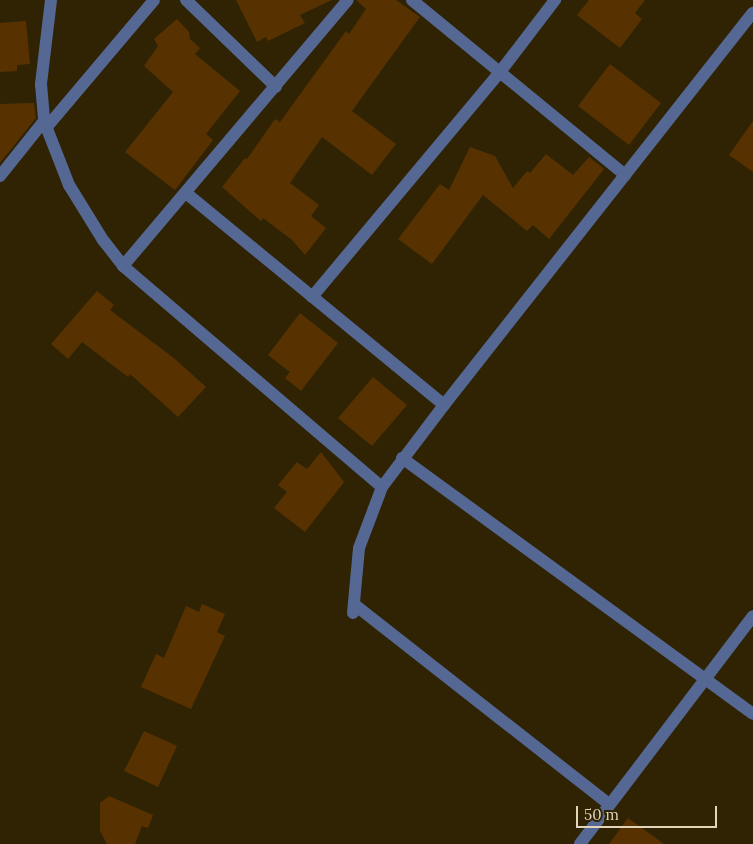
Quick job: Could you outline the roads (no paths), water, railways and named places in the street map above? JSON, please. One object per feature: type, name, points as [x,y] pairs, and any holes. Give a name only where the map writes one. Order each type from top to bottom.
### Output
[{"type":"street","points":[[51,0],[41,84],[45,125],[70,185],[103,240],[123,266],[382,487]]},
{"type":"street","points":[[0,176],[154,0]]},
{"type":"street","points":[[186,0],[276,88]]},
{"type":"street","points":[[123,266],[276,88],[348,0]]},
{"type":"street","points":[[412,0],[625,175]]},
{"type":"street","points":[[312,297],[500,72],[555,0]]},
{"type":"street","points":[[609,804],[354,609],[359,548],[382,487],[402,458],[753,13]]},
{"type":"street","points":[[186,192],[444,405]]},
{"type":"street","points":[[402,458],[753,714]]},
{"type":"street","points":[[580,844],[753,616]]}]
